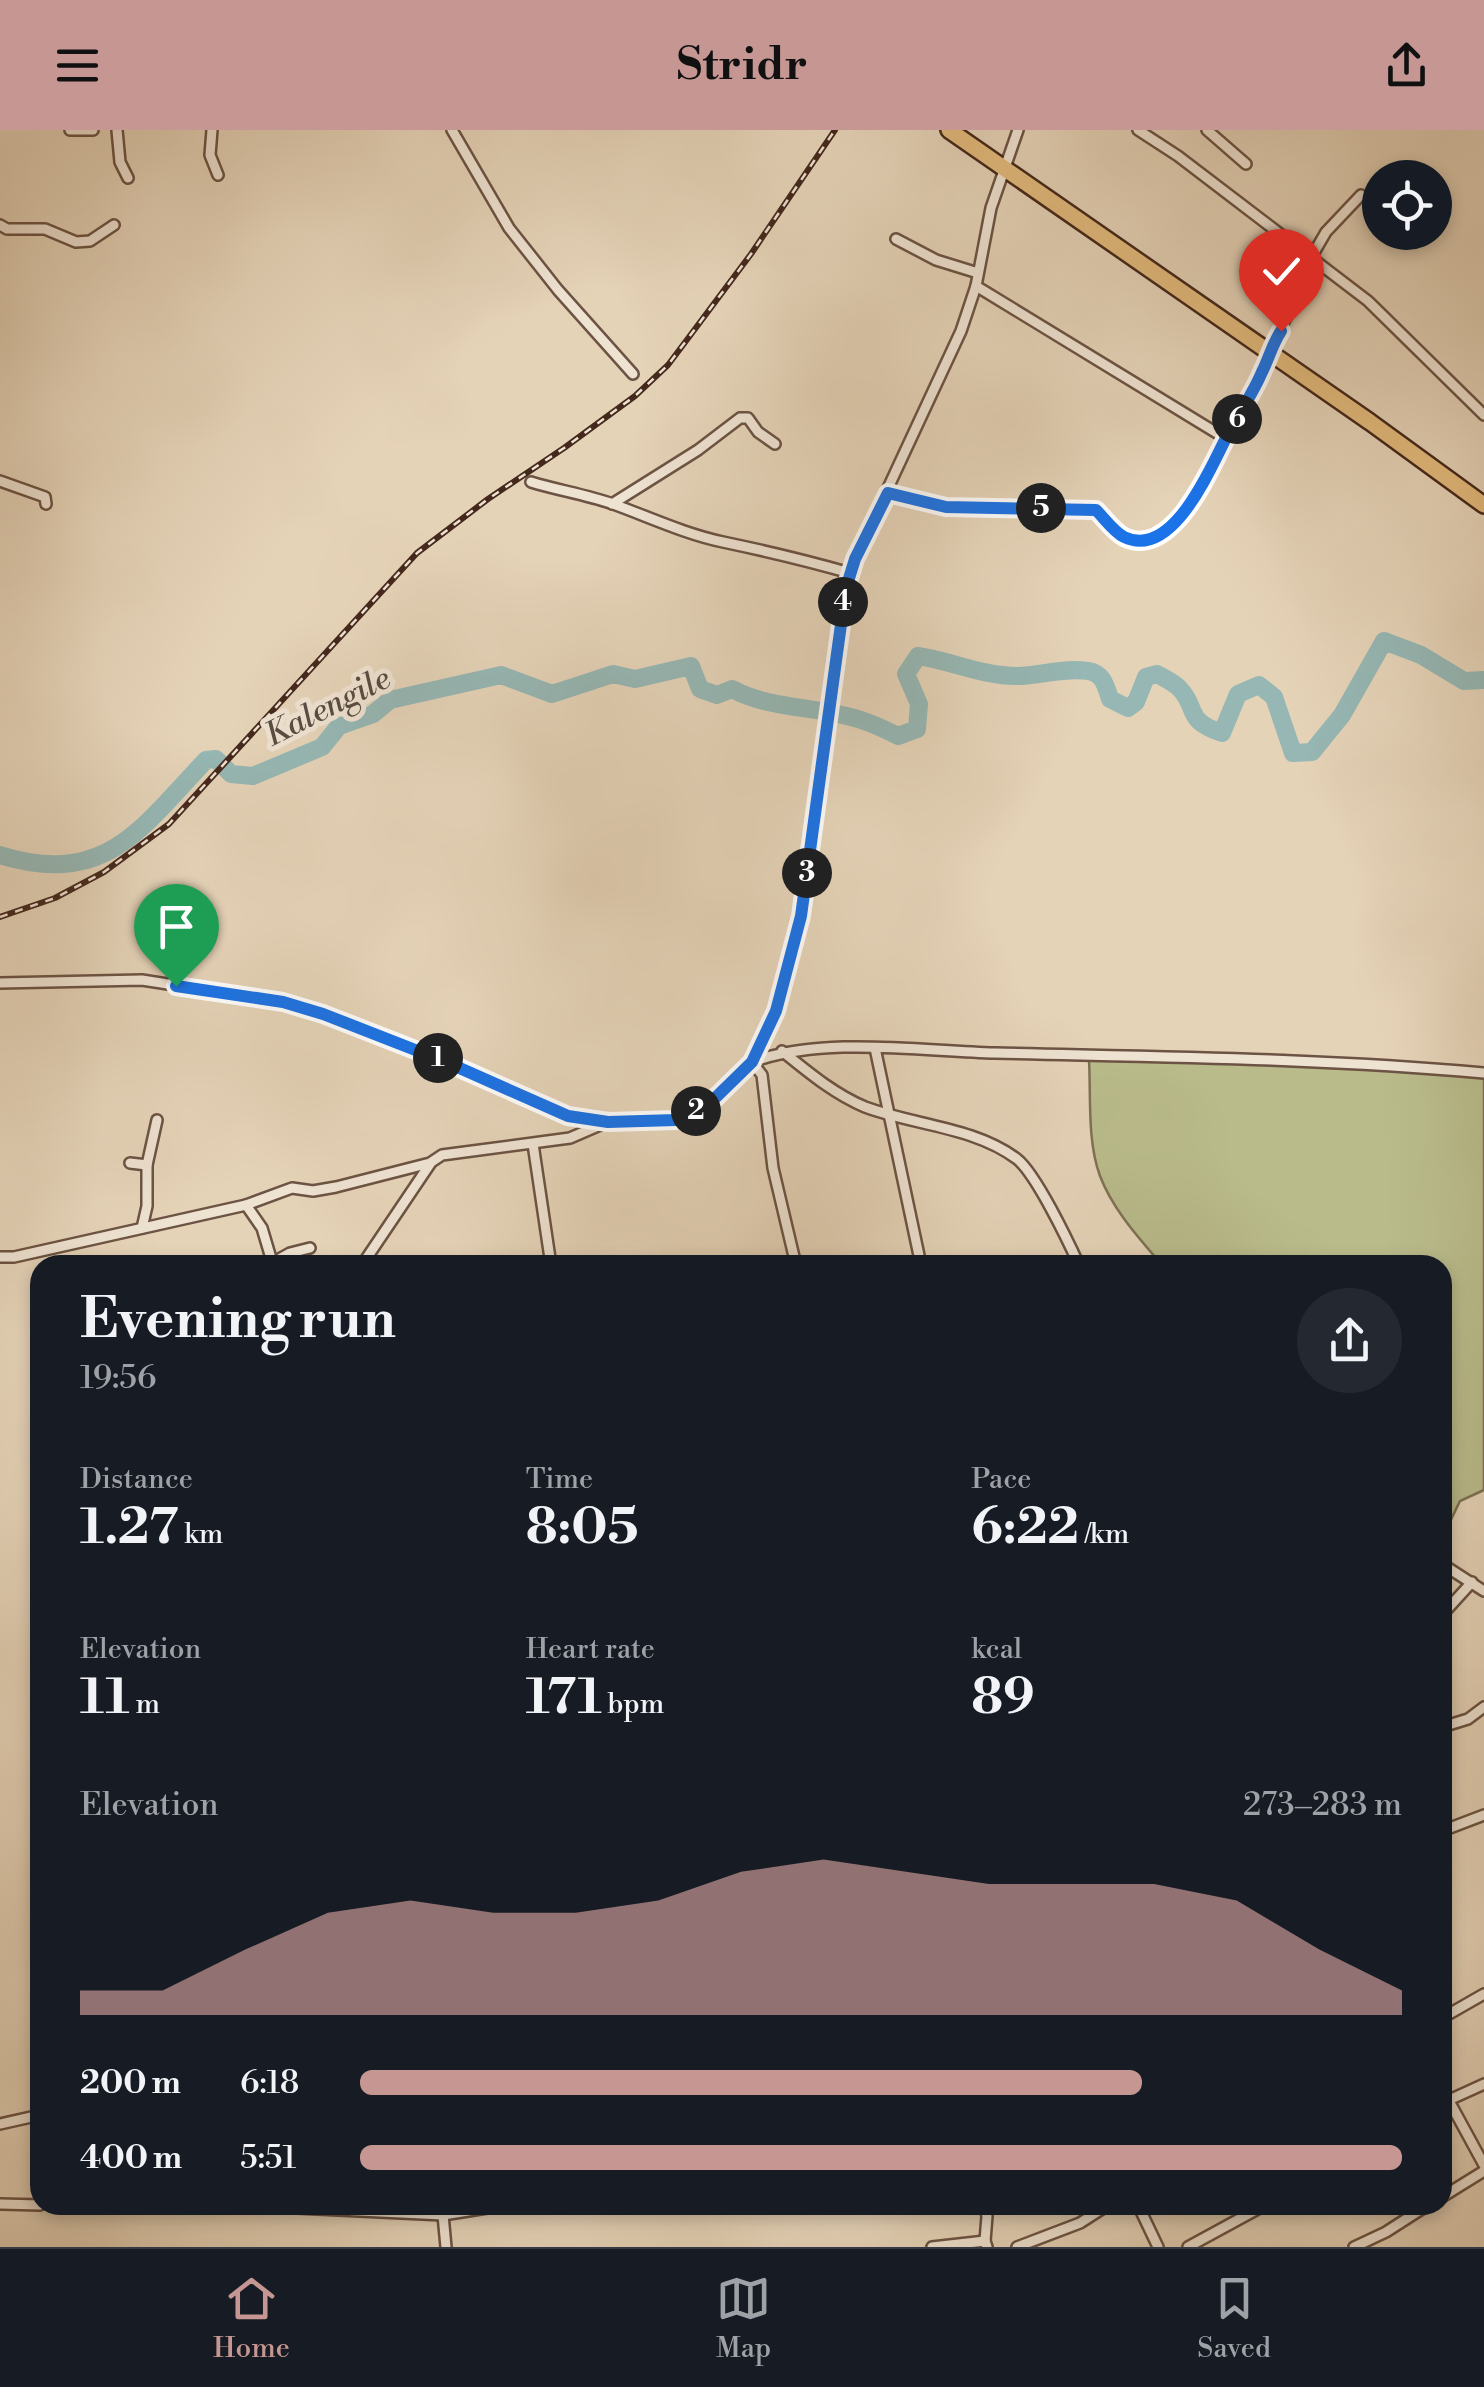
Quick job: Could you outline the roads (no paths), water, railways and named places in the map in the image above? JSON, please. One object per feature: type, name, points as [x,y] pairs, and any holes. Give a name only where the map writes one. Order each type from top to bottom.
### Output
[{"type":"highway","points":[[948,130],[1484,506]]},
{"type":"street","points":[[70,130],[94,130]]},
{"type":"street","points":[[116,130],[120,162],[128,178]]},
{"type":"street","points":[[212,130],[210,155],[218,176]]},
{"type":"street","points":[[452,130],[509,228],[558,290],[634,374]]},
{"type":"street","points":[[0,983],[142,980],[283,1002],[446,1062],[568,1116],[608,1122],[676,1120],[707,1106],[752,1062],[776,1011],[801,916],[850,573],[961,331],[976,286],[991,208],[1018,130]]},
{"type":"street","points":[[1138,130],[1178,156],[1368,301],[1484,415]]},
{"type":"street","points":[[1208,130],[1246,164]]},
{"type":"street","points":[[888,493],[946,507],[1096,510],[1124,537],[1147,540],[1164,533],[1182,510],[1192,504],[1264,369],[1268,351],[1304,286],[1312,256],[1326,232],[1361,194]]},
{"type":"street","points":[[0,225],[8,229],[45,229],[76,242],[90,241],[114,225]]},
{"type":"street","points":[[896,239],[936,260],[978,273]]},
{"type":"street","points":[[976,286],[1225,438]]},
{"type":"street","points":[[612,504],[698,450],[740,418],[748,418],[758,432],[776,444]]},
{"type":"street","points":[[0,481],[45,496],[46,504]]},
{"type":"street","points":[[531,482],[612,504],[723,542],[850,573]]},
{"type":"street","points":[[752,1062],[782,1051],[875,1048],[1352,1062],[1484,1073]]},
{"type":"street","points":[[875,1048],[919,1255]]},
{"type":"street","points":[[782,1051],[820,1082],[861,1105],[980,1140],[1020,1160],[1074,1255]]},
{"type":"street","points":[[752,1062],[762,1075],[773,1168],[794,1255]]},
{"type":"street","points":[[142,1228],[157,1120]]},
{"type":"street","points":[[0,1256],[14,1257],[246,1205],[292,1188],[336,1186],[430,1163],[442,1155],[570,1138],[608,1122]]},
{"type":"street","points":[[533,1144],[550,1255]]},
{"type":"street","points":[[130,1163],[148,1165]]},
{"type":"street","points":[[369,1255],[430,1163]]},
{"type":"street","points":[[246,1205],[262,1228],[270,1255]]},
{"type":"street","points":[[287,1255],[310,1248]]},
{"type":"street","points":[[1452,1570],[1484,1591]]},
{"type":"street","points":[[1452,1608],[1472,1582]]},
{"type":"street","points":[[1452,1724],[1468,1719],[1484,1707]]},
{"type":"street","points":[[1452,1827],[1484,1815]]},
{"type":"street","points":[[1452,2012],[1484,1994]]},
{"type":"street","points":[[1452,2103],[1484,2084]]},
{"type":"street","points":[[1452,2112],[1484,2168],[1452,2190]]},
{"type":"street","points":[[0,2124],[30,2117]]},
{"type":"street","points":[[0,2204],[30,2205]]},
{"type":"street","points":[[443,2215],[446,2247]]},
{"type":"street","points":[[932,2247],[986,2244],[988,2215]]},
{"type":"street","points":[[1017,2247],[1092,2215]]},
{"type":"street","points":[[1143,2215],[1158,2247]]},
{"type":"street","points":[[1188,2247],[1247,2215]]},
{"type":"street","points":[[1354,2247],[1412,2215]]},
{"type":"waterway","name":"Kalengile","points":[[0,855],[37,863],[68,864],[95,857],[140,829],[206,760],[216,759],[231,774],[253,776],[322,747],[339,726],[373,714],[390,700],[501,675],[552,694],[613,674],[635,679],[691,666],[700,689],[717,695],[732,689],[763,701],[871,723],[898,736],[917,729],[919,704],[906,674],[918,656],[1004,675],[1093,672],[1103,681],[1110,699],[1128,708],[1136,702],[1146,677],[1157,674],[1179,688],[1202,723],[1222,733],[1238,694],[1259,685],[1274,697],[1293,753],[1312,752],[1342,715],[1384,641],[1421,655],[1464,681],[1484,680]]},
{"type":"railway","points":[[0,917],[55,898],[104,872],[169,824],[417,553],[635,396],[668,365],[751,254],[835,130]]}]
